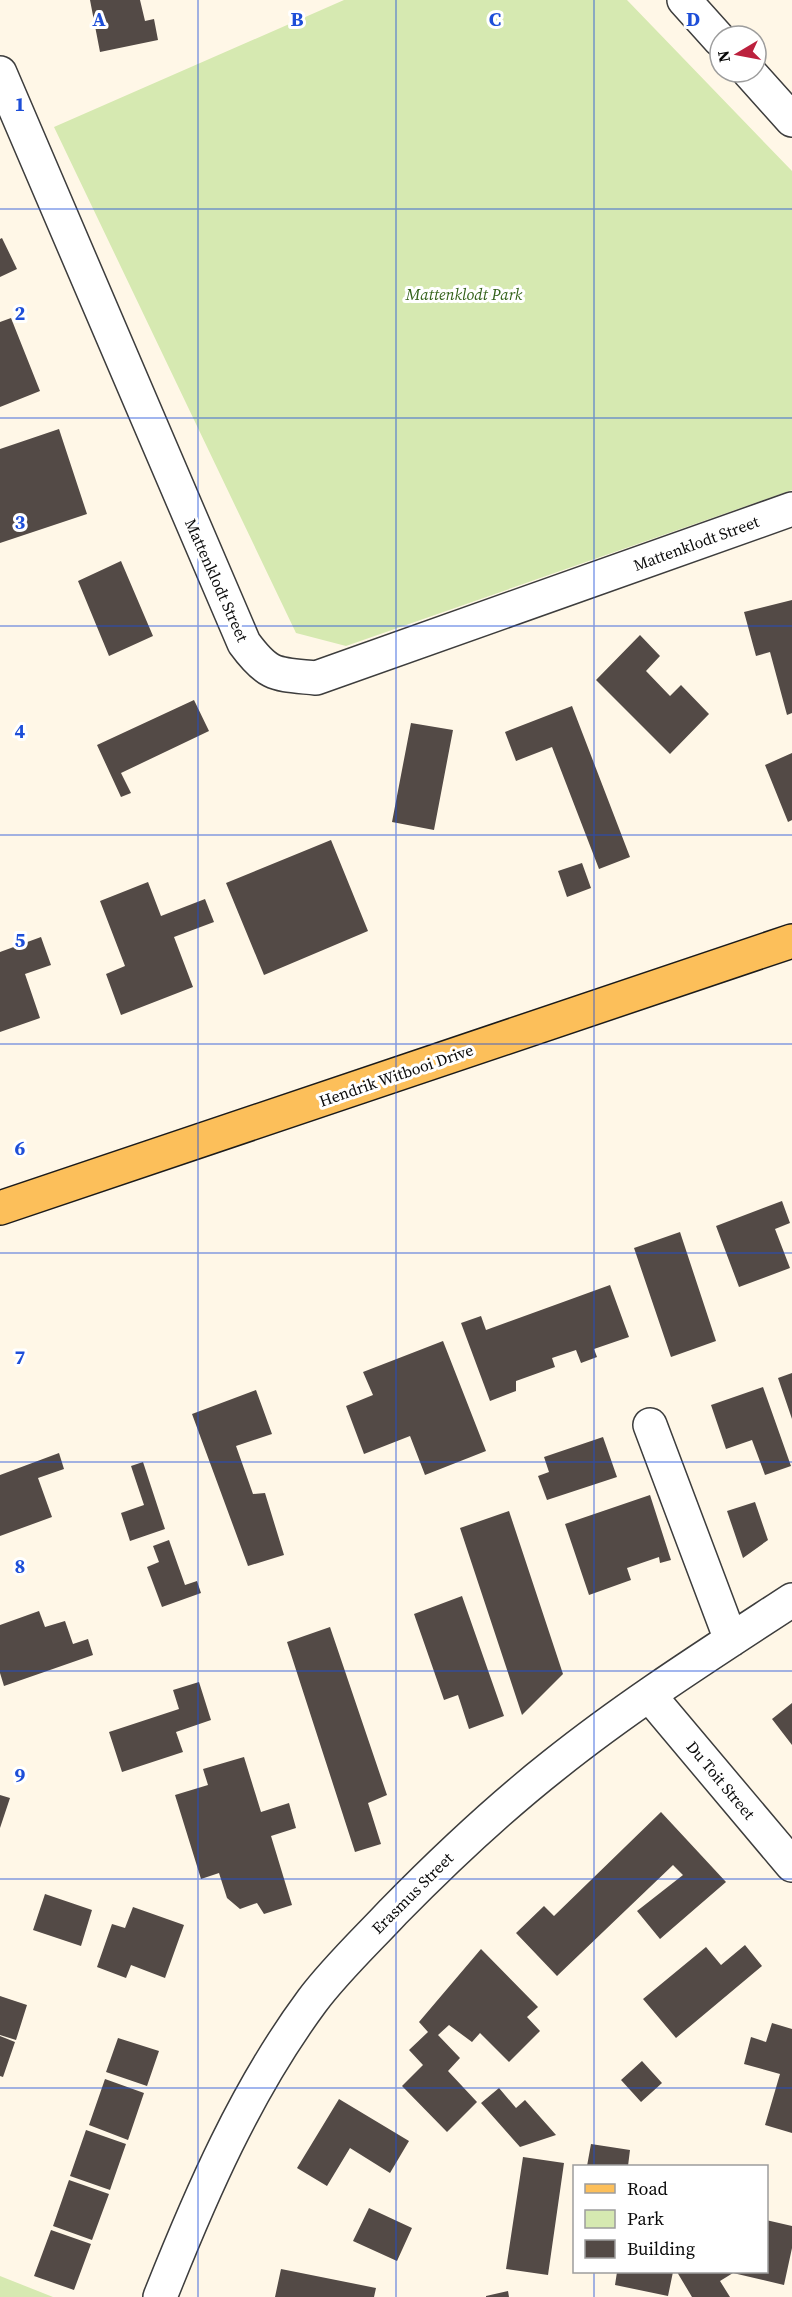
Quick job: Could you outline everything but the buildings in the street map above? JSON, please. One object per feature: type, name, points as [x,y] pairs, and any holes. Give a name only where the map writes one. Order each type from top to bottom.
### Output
[{"type":"main road","name":"Hendrik Witbooi Drive","points":[[0,1208],[792,941]]},
{"type":"street","points":[[684,0],[708,27]]},
{"type":"street","name":"Mattenklodt Street","points":[[0,73],[244,643],[258,663],[273,674],[316,678],[792,509]]},
{"type":"street","points":[[760,84],[792,120]]},
{"type":"street","points":[[650,1425],[731,1640]]},
{"type":"street","name":"Erasmus Street","points":[[160,2297],[197,2204],[265,2072],[312,2001],[346,1960],[446,1857],[554,1765],[649,1695],[792,1600]]},
{"type":"street","name":"Du Toit Street","points":[[649,1695],[792,1865]]},
{"type":"green space","name":"Mattenklodt Park","points":[[344,0],[627,0],[792,171],[792,490],[346,646],[296,633],[54,127]]},
{"type":"green space","points":[[0,2276],[53,2297],[0,2297]]}]
